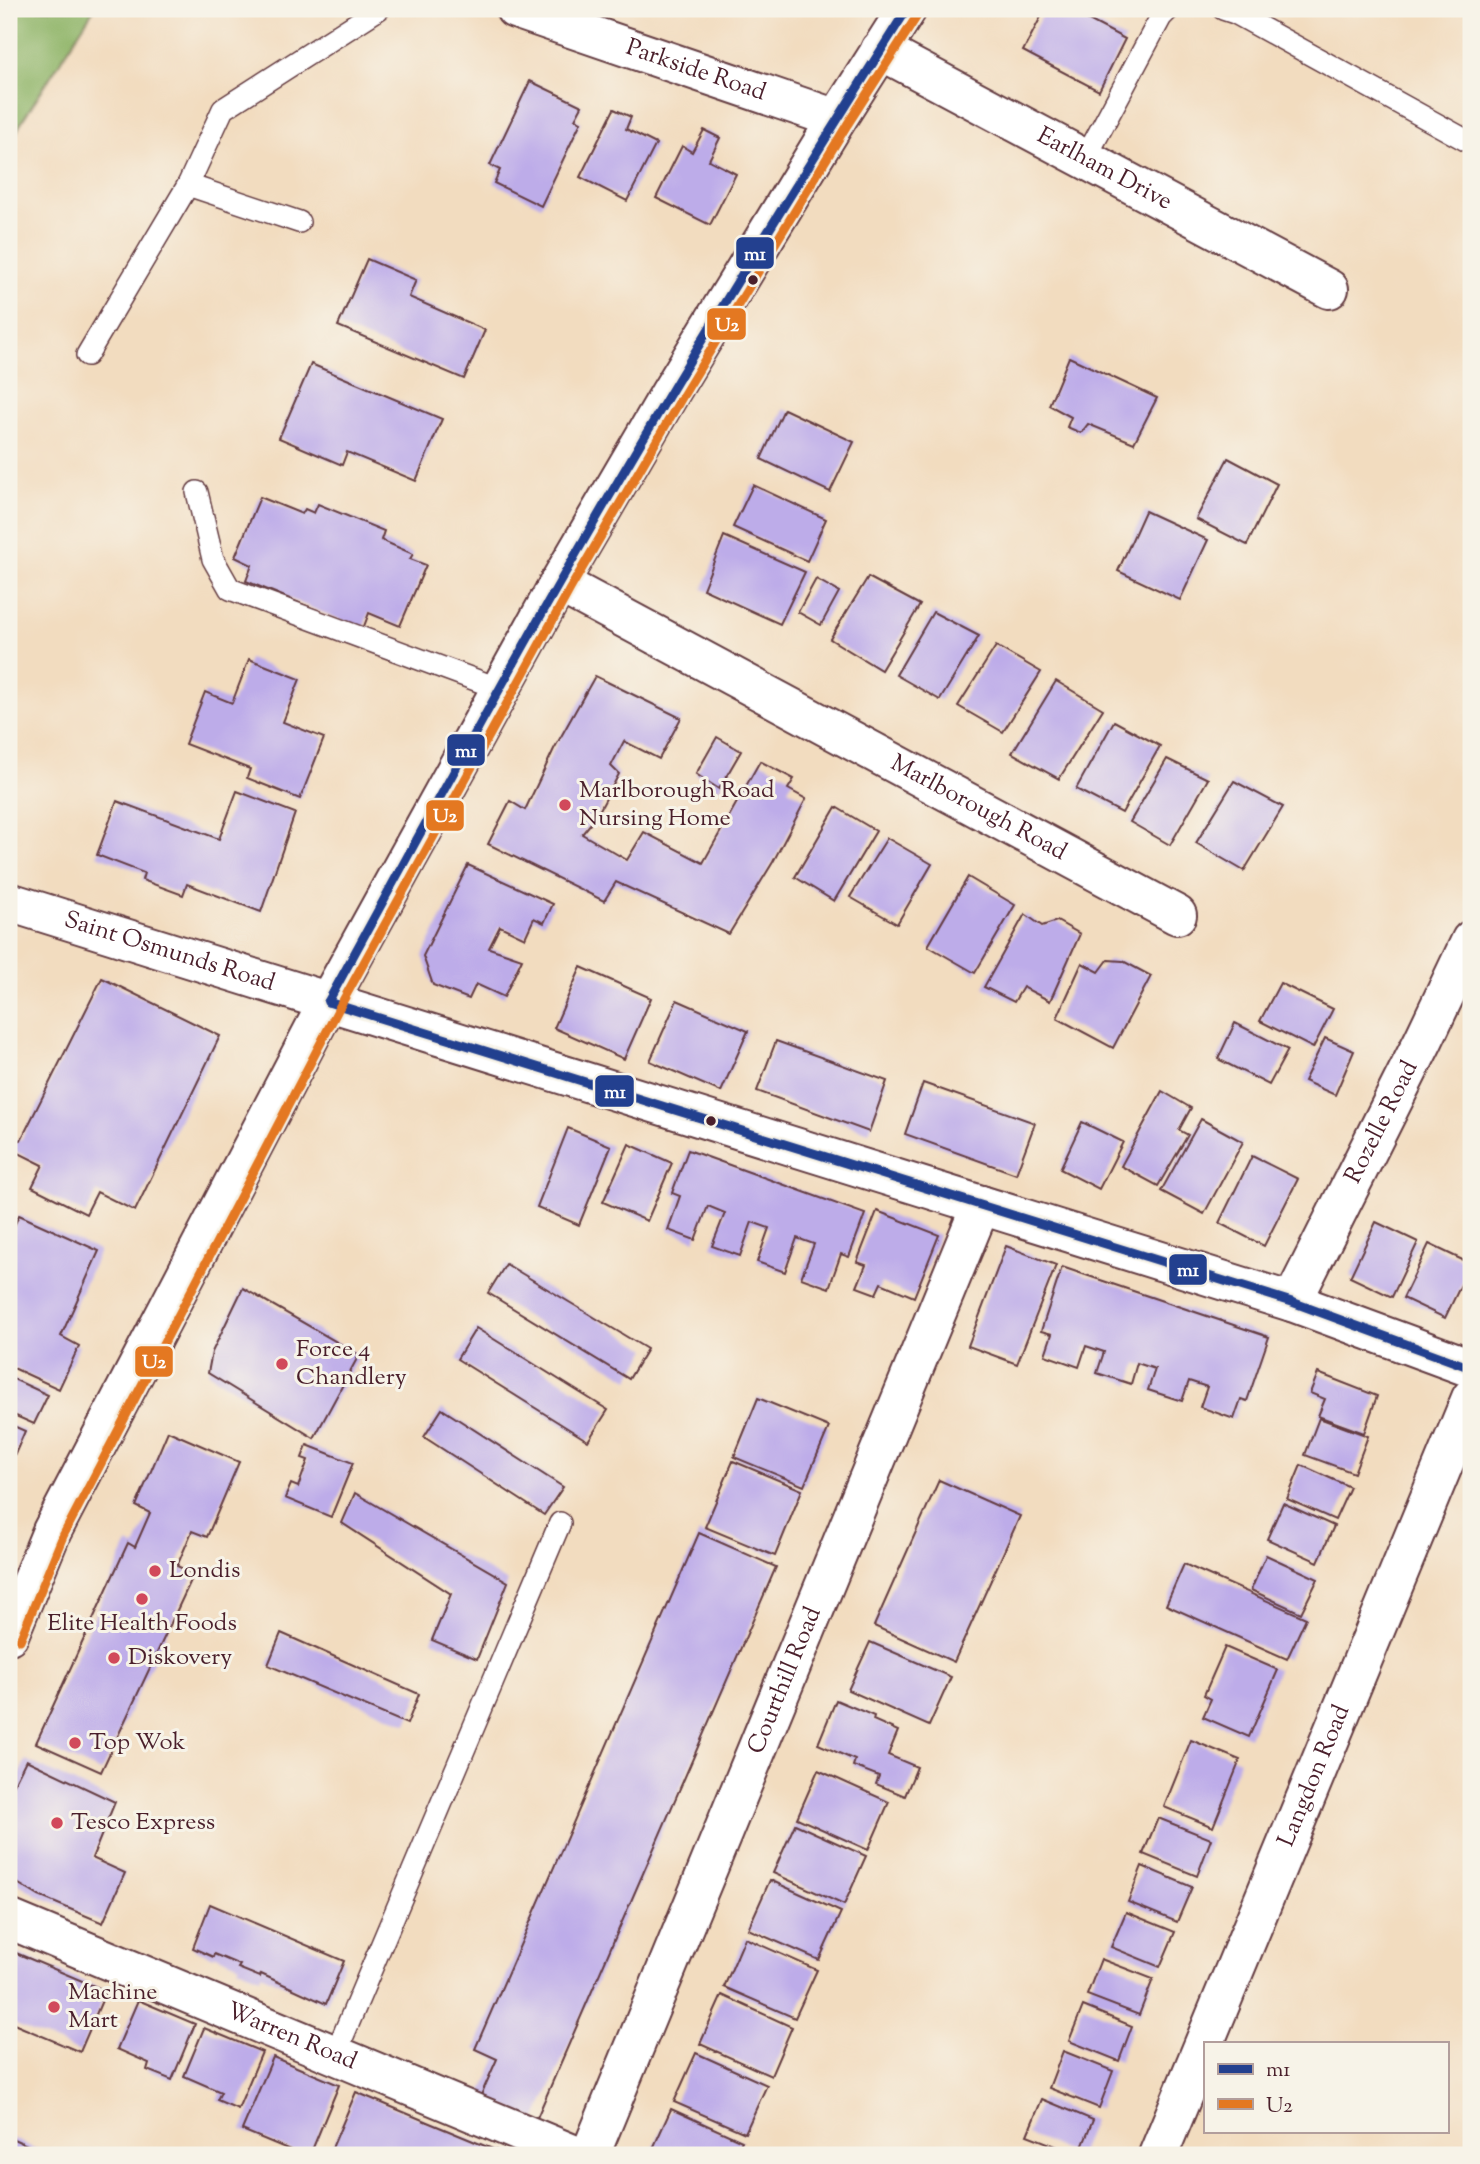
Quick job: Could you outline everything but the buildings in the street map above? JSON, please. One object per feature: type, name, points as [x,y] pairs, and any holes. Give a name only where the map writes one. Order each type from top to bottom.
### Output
[{"type":"main road","name":"Parkside Road","points":[[514,9],[837,118]]},
{"type":"main road","points":[[9,1635],[52,1531],[328,1002],[559,583],[837,118],[907,9]]},
{"type":"main road","name":"Earlham Drive","points":[[880,50],[1329,289]]},
{"type":"main road","name":"Marlborough Road","points":[[559,583],[1177,915]]},
{"type":"main road","name":"Saint Osmunds Road","points":[[9,902],[1292,1302],[1471,1368]]},
{"type":"main road","name":"Rozelle Road","points":[[1292,1302],[1471,940]]},
{"type":"main road","name":"Courthill Road","points":[[590,2155],[981,1205]]},
{"type":"main road","name":"Langdon Road","points":[[1205,2042],[1471,1398]]},
{"type":"main road","name":"Warren Road","points":[[9,1919],[575,2155]]},
{"type":"main road","name":"Langdon Road","points":[[1158,2155],[1204,2044]]},
{"type":"lane","points":[[87,355],[188,185],[223,109],[379,9]]},
{"type":"lane","points":[[1085,159],[1161,17],[1169,9]]},
{"type":"lane","points":[[1223,9],[1235,13],[1471,143]]},
{"type":"lane","points":[[188,185],[299,222]]},
{"type":"lane","points":[[197,492],[213,559],[230,589],[500,690]]},
{"type":"lane","points":[[335,2055],[559,1523]]},
{"type":"green space","points":[[9,9],[94,9],[22,121],[9,148]]},
{"type":"transit line","name":"m1","points":[[328,1002],[498,691],[603,507],[753,256],[907,9]]},
{"type":"transit line","name":"U2","points":[[20,1640],[63,1536],[339,1008],[570,589],[681,399],[847,125],[917,16]]},
{"type":"transit line","name":"m1","points":[[328,1002],[1292,1302],[1471,1368]]},
{"type":"place","name":"Marlborough Road Nursing Home","points":[[565,805]]},
{"type":"place","name":"Force 4 Chandlery","points":[[282,1364]]},
{"type":"place","name":"Londis","points":[[155,1571]]},
{"type":"place","name":"Elite Health Foods","points":[[142,1599]]},
{"type":"place","name":"Diskovery","points":[[114,1658]]},
{"type":"place","name":"Top Wok","points":[[75,1743]]},
{"type":"place","name":"Tesco Express","points":[[57,1823]]},
{"type":"place","name":"Machine Mart","points":[[54,2007]]}]
